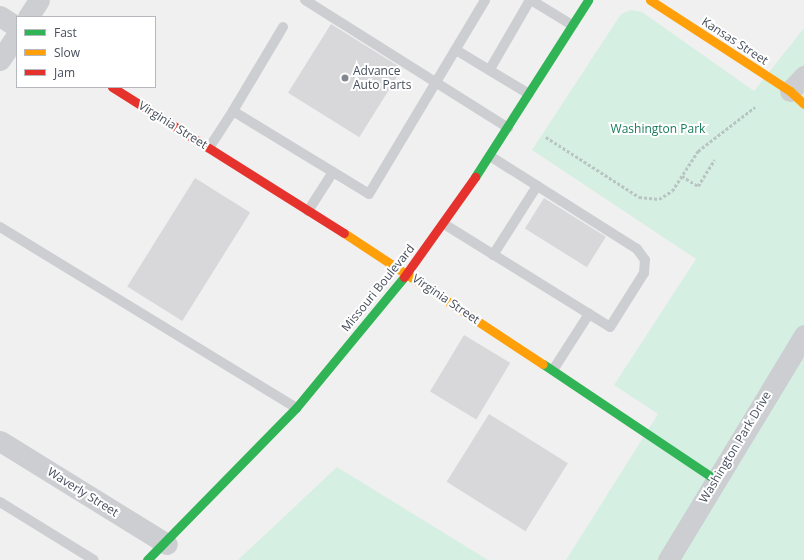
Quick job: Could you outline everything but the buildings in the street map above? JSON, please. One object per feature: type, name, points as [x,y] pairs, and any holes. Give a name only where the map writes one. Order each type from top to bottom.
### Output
[{"type":"street","points":[[29,16],[39,0]]},
{"type":"street","name":"Missouri Boulevard","points":[[147,560],[166,544],[296,408],[407,273],[444,224],[490,156],[588,0]]},
{"type":"street","name":"Kansas Street","points":[[650,0],[797,97]]},
{"type":"street","points":[[0,16],[16,26]]},
{"type":"street","points":[[0,60],[16,36]]},
{"type":"street","points":[[797,97],[804,76]]},
{"type":"street","name":"Virginia Street","points":[[114,88],[407,273],[715,478]]},
{"type":"street","name":"Washington Park Drive","points":[[668,560],[715,478],[804,335]]},
{"type":"street","name":"Waverly Street","points":[[0,441],[166,544]]},
{"type":"lane","points":[[305,0],[508,128]]},
{"type":"lane","points":[[233,111],[369,194],[485,0]]},
{"type":"lane","points":[[490,69],[530,0],[572,25]]},
{"type":"lane","points":[[209,148],[283,27]]},
{"type":"lane","points":[[456,50],[490,69],[529,94]]},
{"type":"lane","points":[[444,224],[610,327],[644,273],[645,260],[637,249],[490,156]]},
{"type":"lane","points":[[308,211],[333,172]]},
{"type":"lane","points":[[493,255],[537,186]]},
{"type":"lane","points":[[0,226],[296,408]]},
{"type":"lane","points":[[553,370],[589,314]]},
{"type":"lane","points":[[0,502],[94,560]]},
{"type":"path","points":[[546,137],[639,197],[659,199],[672,191],[698,151],[755,107]]},
{"type":"path","points":[[682,176],[698,186],[714,160]]},
{"type":"green space","name":"Washington Park","points":[[631,10],[642,12],[754,91],[804,28],[804,560],[566,560],[658,414],[614,385],[696,259],[532,150],[621,14]]},
{"type":"green space","points":[[337,467],[488,560],[238,560]]},
{"type":"traffic: fast","points":[[475,177],[588,0]]},
{"type":"traffic: fast","points":[[147,560],[296,408],[404,277]]},
{"type":"traffic: fast","points":[[543,364],[715,479]]},
{"type":"traffic: slow","points":[[650,0],[790,91],[804,104]]},
{"type":"traffic: slow","points":[[344,233],[543,364]]},
{"type":"traffic: jam","points":[[114,88],[344,233]]},
{"type":"traffic: jam","points":[[404,277],[475,177]]},
{"type":"place","name":"Advance Auto Parts","points":[[345,78]]}]
